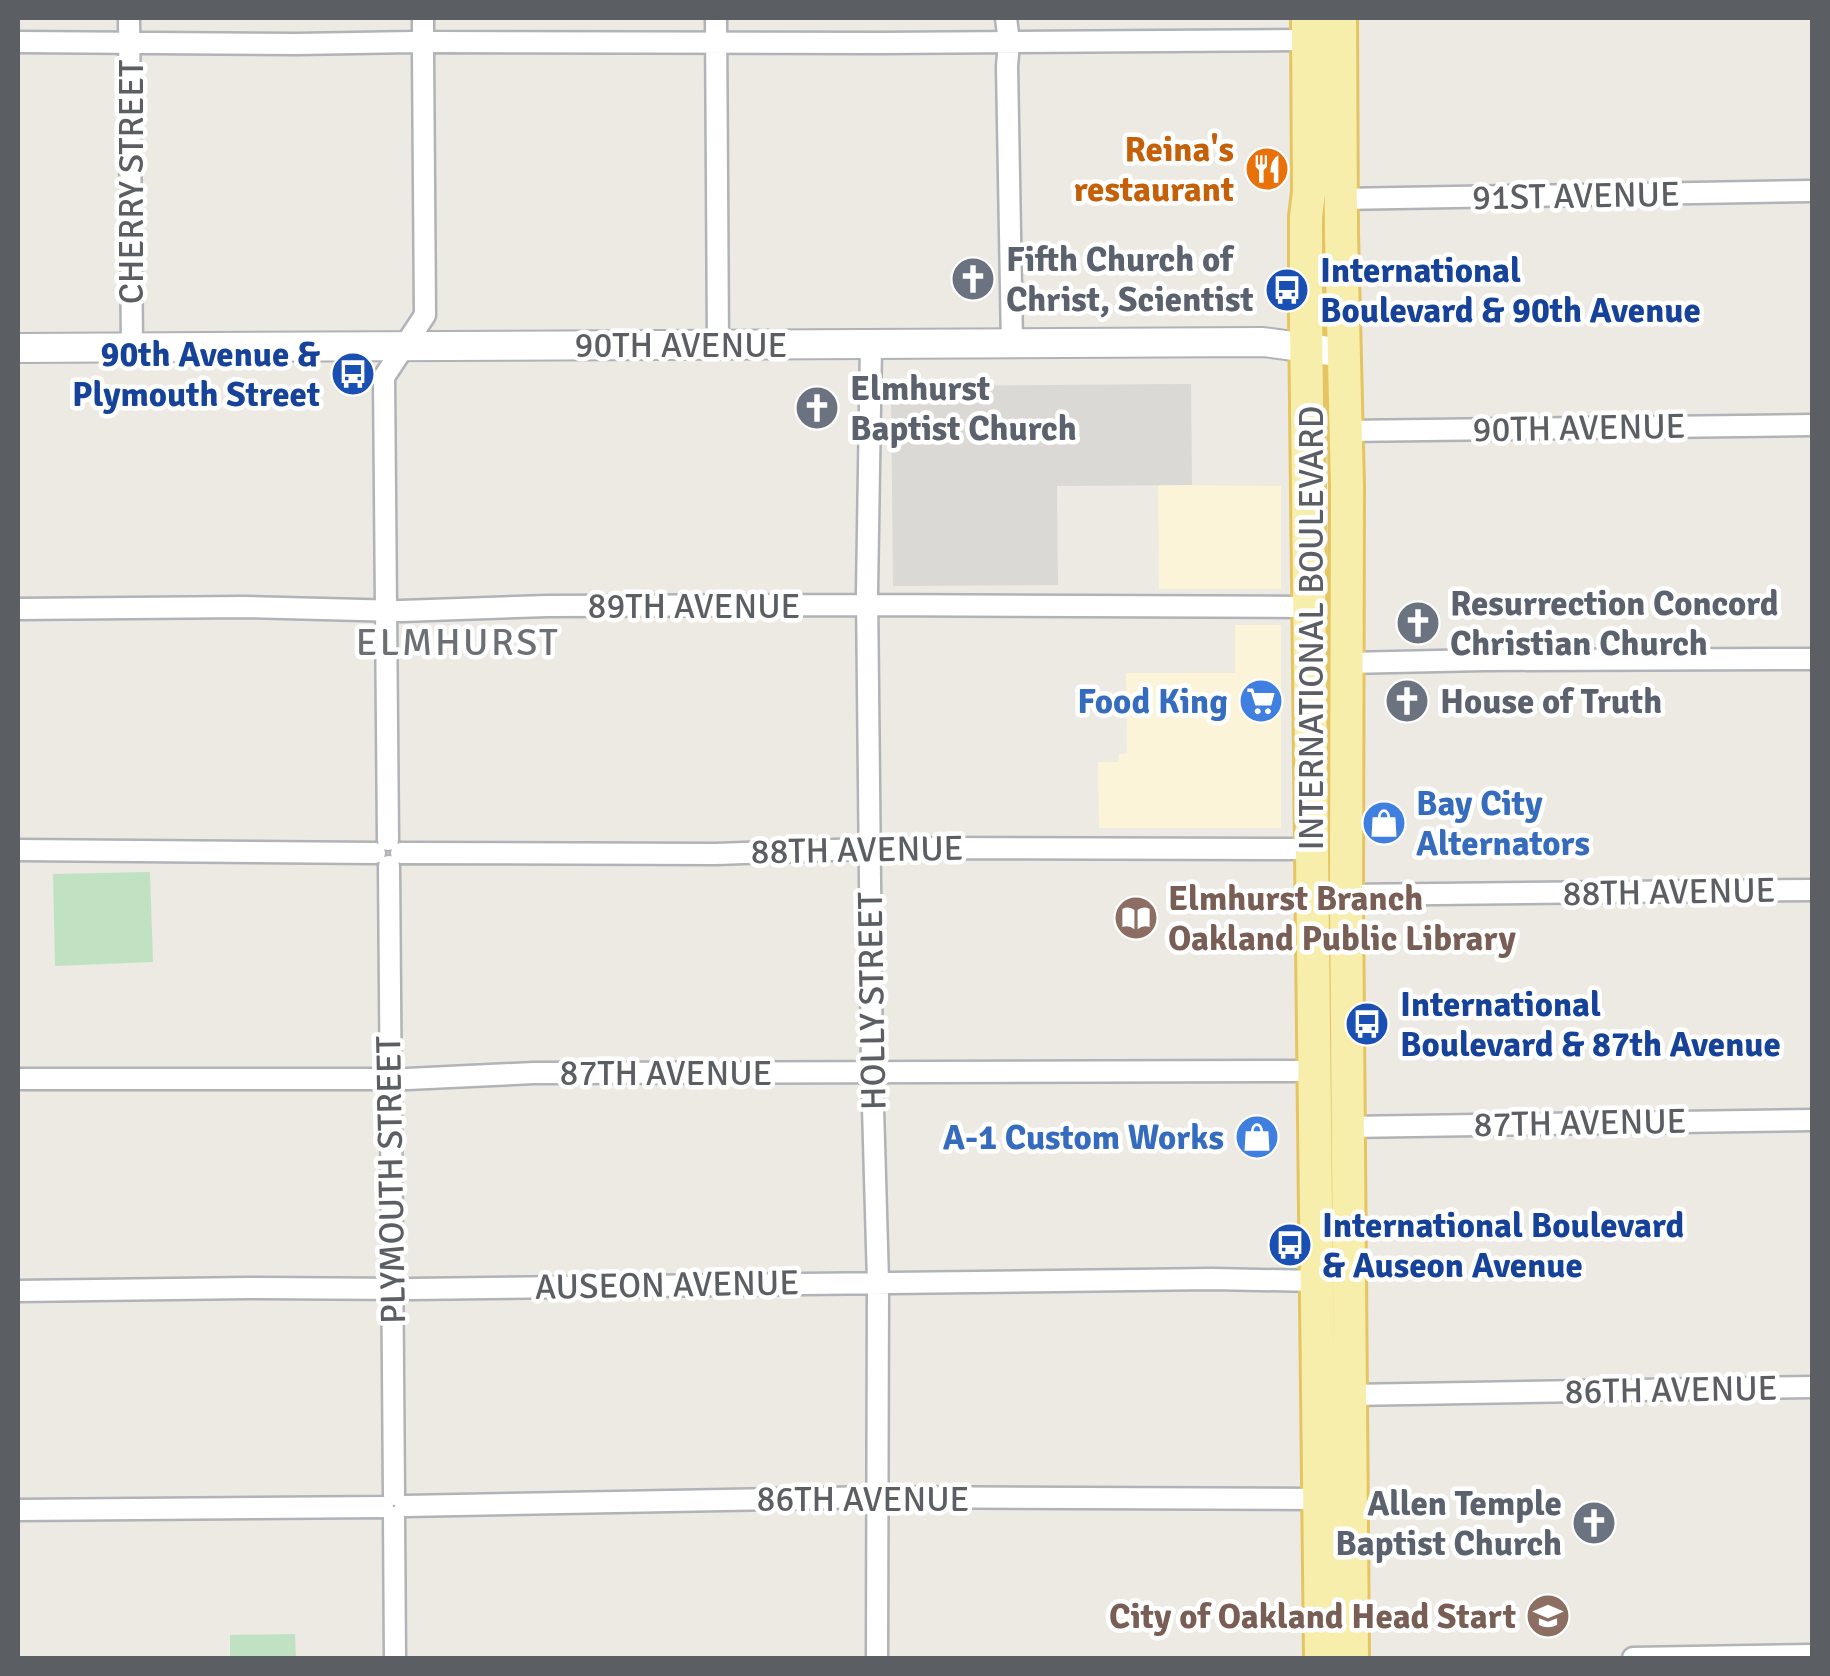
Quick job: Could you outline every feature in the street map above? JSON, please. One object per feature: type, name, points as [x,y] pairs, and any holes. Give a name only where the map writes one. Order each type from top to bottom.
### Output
[{"type":"main road","name":"INTERNATIONAL BOULEVARD","points":[[1340,18],[1352,1658]]},
{"type":"main road","name":"INTERNATIONAL BOULEVARD","points":[[1308,29],[1321,1658]]},
{"type":"street","name":"CHERRY STREET","points":[[130,18],[132,347]]},
{"type":"street","points":[[716,18],[718,345]]},
{"type":"street","points":[[1006,18],[1012,344]]},
{"type":"street","points":[[18,42],[298,44],[423,37],[1009,42],[1308,29]]},
{"type":"street","name":"PLYMOUTH STREET","points":[[395,1658],[384,377],[425,315],[423,37]]},
{"type":"street","name":"91ST AVENUE","points":[[1340,199],[1812,191]]},
{"type":"street","name":"90TH AVENUE","points":[[18,348],[1264,342],[1344,354]]},
{"type":"street","name":"HOLLY STREET","points":[[871,344],[867,605],[878,1282],[877,1658]]},
{"type":"street","name":"90TH AVENUE","points":[[1346,430],[1812,424]]},
{"type":"street","name":"89TH AVENUE","points":[[18,609],[1311,607]]},
{"type":"street","points":[[1347,663],[1812,659]]},
{"type":"street","name":"88TH AVENUE","points":[[18,850],[716,854],[870,848],[1313,849]]},
{"type":"street","name":"88TH AVENUE","points":[[1346,895],[1812,890]]},
{"type":"street","name":"87TH AVENUE","points":[[18,1078],[390,1079],[534,1074],[1314,1071]]},
{"type":"street","name":"87TH AVENUE","points":[[1348,1126],[1812,1120]]},
{"type":"street","name":"AUSEON AVENUE","points":[[18,1291],[1317,1281]]},
{"type":"street","name":"86TH AVENUE","points":[[1350,1394],[1812,1387]]},
{"type":"street","name":"86TH AVENUE","points":[[18,1510],[876,1497],[1321,1499]]},
{"type":"street","points":[[1633,1658],[1812,1655]]},
{"type":"shaded area","points":[[1191,384],[1192,485],[1057,486],[1058,585],[893,586],[891,386]]},
{"type":"shaded area","points":[[1158,485],[1281,486],[1281,589],[1159,589]]},
{"type":"shaded area","points":[[1235,625],[1281,625],[1281,828],[1099,828],[1098,762],[1118,762],[1119,754],[1127,753],[1126,673],[1235,673]]},
{"type":"green space","points":[[150,872],[153,962],[55,966],[53,874]]},
{"type":"green space","points":[[295,1634],[296,1658],[230,1658],[230,1635]]},
{"type":"place","name":"Reina's restaurant","points":[[1267,169]]},
{"type":"place","name":"Fifth Church of Christ, Scientist","points":[[973,279]]},
{"type":"place","name":"International Boulevard & 90th Avenue","points":[[1287,290]]},
{"type":"place","name":"90th Avenue & Plymouth Street","points":[[353,374]]},
{"type":"place","name":"Elmhurst Baptist Church","points":[[817,408]]},
{"type":"place","name":"Resurrection Concord Christian Church","points":[[1418,623]]},
{"type":"place","name":"Food King","points":[[1261,701]]},
{"type":"place","name":"House of Truth","points":[[1407,701]]},
{"type":"place","name":"Bay City Alternators","points":[[1384,823]]},
{"type":"place","name":"Elmhurst Branch Oakland Public Library","points":[[1136,918]]},
{"type":"place","name":"International Boulevard & 87th Avenue","points":[[1367,1024]]},
{"type":"place","name":"A-1 Custom Works","points":[[1257,1137]]},
{"type":"place","name":"International Boulevard & Auseon Avenue","points":[[1290,1245]]},
{"type":"place","name":"Allen Temple Baptist Church","points":[[1594,1523]]},
{"type":"place","name":"City of Oakland Head Start","points":[[1548,1616]]},
{"type":"district","name":"ELMHURST","points":[[458,642]]}]
